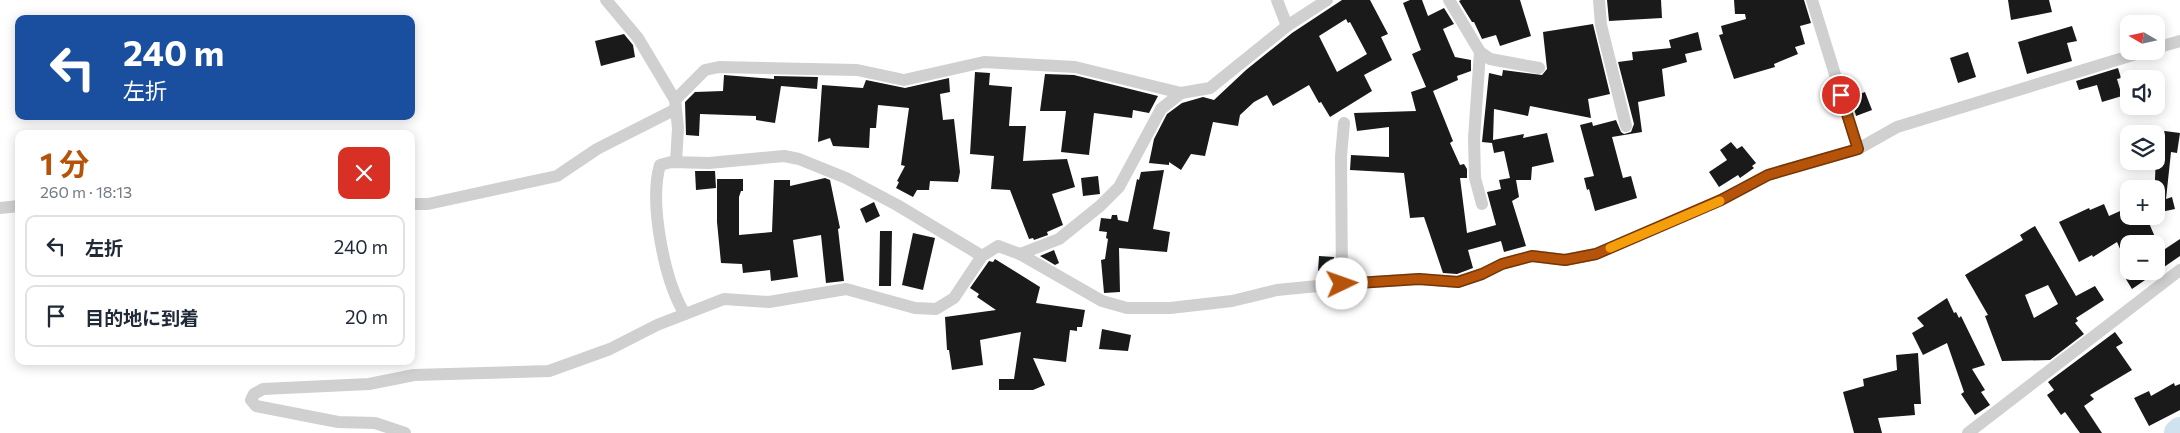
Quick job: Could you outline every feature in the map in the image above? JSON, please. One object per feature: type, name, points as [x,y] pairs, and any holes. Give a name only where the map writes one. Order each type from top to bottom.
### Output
[{"type":"street","points":[[606,0],[638,38],[675,105],[678,128],[676,162]]},
{"type":"street","points":[[1277,0],[1288,26]]},
{"type":"street","points":[[415,204],[428,204],[557,176],[597,149],[675,105],[705,70],[719,68],[856,70],[904,80],[984,62],[1075,67],[1181,93],[1210,88],[1288,26],[1327,0]]},
{"type":"street","points":[[1449,0],[1480,52],[1490,59],[1539,68]]},
{"type":"street","points":[[1599,0],[1601,25],[1626,126]]},
{"type":"street","points":[[1812,0],[1858,149]]},
{"type":"street","points":[[2165,45],[2180,41]]},
{"type":"street","points":[[1480,52],[1474,138],[1475,178],[1482,204]]},
{"type":"street","points":[[405,433],[375,424],[338,422],[256,406],[250,400],[254,394],[263,389],[369,384],[414,375],[549,371],[610,349],[685,314],[724,299],[769,302],[846,289],[915,308],[936,309],[954,298],[982,256],[998,246],[1020,254],[1102,302],[1127,308],[1170,308],[1232,301],[1277,290],[1342,284],[1419,279],[1458,282],[1482,274],[1502,264],[1532,256],[1565,260],[1596,254],[1721,200],[1768,175],[1858,149],[1897,127],[2120,59]]},
{"type":"street","points":[[1020,254],[1059,239],[1100,206],[1118,187],[1161,109],[1181,93]]},
{"type":"street","points":[[1342,284],[1342,156],[1344,123]]},
{"type":"street","points":[[685,314],[676,300],[667,277],[659,224],[657,174],[660,165],[676,162],[709,163],[784,156],[799,158],[846,178],[897,205],[982,256]]},
{"type":"street","points":[[0,208],[15,206]]},
{"type":"street","points":[[1968,433],[2180,270]]},
{"type":"building","points":[[1342,0],[1370,0],[1388,34],[1381,37],[1392,60],[1364,75],[1372,91],[1330,117],[1321,102],[1319,103],[1309,85],[1273,106],[1267,95],[1254,102],[1240,115],[1238,126],[1213,122],[1205,156],[1191,154],[1181,170],[1169,162],[1169,165],[1149,163],[1154,139],[1167,114],[1182,103],[1203,97],[1214,100],[1246,70],[1292,33]],"holes":[[[1346,19],[1348,23],[1350,22],[1367,54],[1337,72],[1319,36]]]},
{"type":"building","points":[[1410,0],[1422,0],[1428,16],[1444,8],[1454,24],[1443,29],[1455,57],[1471,60],[1471,71],[1457,76],[1458,80],[1433,91],[1453,141],[1450,143],[1460,165],[1464,164],[1467,169],[1467,178],[1460,178],[1467,233],[1496,225],[1487,192],[1501,189],[1499,180],[1510,178],[1504,151],[1494,153],[1492,143],[1482,142],[1489,73],[1502,76],[1503,70],[1542,75],[1547,69],[1543,32],[1593,24],[1610,94],[1588,99],[1591,118],[1530,106],[1528,116],[1494,109],[1493,140],[1524,134],[1523,138],[1547,133],[1554,162],[1532,167],[1531,180],[1516,180],[1519,197],[1512,201],[1526,246],[1504,252],[1501,241],[1468,250],[1473,268],[1457,274],[1443,273],[1424,217],[1410,218],[1404,173],[1350,170],[1351,155],[1389,157],[1389,127],[1357,131],[1354,113],[1416,111],[1411,92],[1426,87],[1412,54],[1421,50],[1403,3]]},
{"type":"building","points":[[1520,0],[1531,36],[1500,46],[1496,35],[1482,39],[1474,22],[1472,22],[1459,1]]},
{"type":"building","points":[[1607,0],[1661,0],[1662,18],[1609,21]]},
{"type":"building","points":[[1734,0],[1804,0],[1811,23],[1800,26],[1805,44],[1795,47],[1798,54],[1774,64],[1775,67],[1734,79],[1719,35],[1723,34],[1721,26],[1746,19],[1745,14],[1735,14]]},
{"type":"building","points":[[2008,0],[2049,0],[2052,12],[2011,20]]},
{"type":"building","points":[[2072,26],[2077,41],[2067,43],[2072,61],[2027,74],[2018,42]]},
{"type":"building","points":[[1698,32],[1702,50],[1685,54],[1687,62],[1662,69],[1665,96],[1638,102],[1642,132],[1612,137],[1623,178],[1631,176],[1637,198],[1595,211],[1584,178],[1594,176],[1580,125],[1592,122],[1593,126],[1616,120],[1621,132],[1624,134],[1631,132],[1634,124],[1618,62],[1633,60],[1632,52],[1671,48],[1669,40]]},
{"type":"building","points":[[624,34],[633,45],[635,57],[601,66],[595,41]]},
{"type":"building","points":[[1968,52],[1976,77],[1958,83],[1950,58]]},
{"type":"building","points":[[2118,68],[2120,78],[2117,79],[2120,97],[2102,102],[2097,85],[2079,90],[2076,81]]},
{"type":"building","points":[[975,72],[990,73],[989,85],[1012,87],[1009,126],[1026,126],[1023,161],[1067,159],[1075,187],[1052,194],[1063,225],[1047,232],[1048,235],[1034,240],[1033,238],[1029,239],[1010,190],[991,189],[994,156],[970,154]]},
{"type":"building","points":[[1045,74],[1074,75],[1158,96],[1149,113],[1133,110],[1132,118],[1094,113],[1089,155],[1061,152],[1066,111],[1040,111]]},
{"type":"building","points":[[724,75],[774,79],[774,76],[818,77],[817,89],[781,86],[775,123],[756,120],[756,116],[700,114],[699,136],[686,135],[685,102],[695,92],[723,91]]},
{"type":"building","points":[[949,78],[950,92],[940,94],[943,120],[954,119],[960,172],[958,182],[930,181],[929,190],[917,190],[913,197],[896,188],[899,182],[897,181],[905,166],[901,165],[909,108],[878,105],[876,128],[870,128],[869,148],[833,146],[830,138],[818,142],[822,85],[863,88],[866,80],[905,88]]},
{"type":"building","points":[[1865,92],[1872,110],[1856,116],[1851,97]]},
{"type":"building","points":[[2165,131],[2180,133],[2177,153],[2171,152],[2166,199],[2172,197],[2175,209],[2165,211],[2165,180],[2155,179],[2155,170],[2165,170]]},
{"type":"building","points":[[1731,142],[1737,149],[1742,146],[1756,163],[1752,166],[1754,168],[1740,178],[1738,175],[1719,187],[1709,172],[1727,160],[1720,150]]},
{"type":"building","points":[[1164,170],[1153,229],[1170,232],[1167,252],[1119,248],[1120,292],[1104,293],[1101,260],[1105,259],[1108,239],[1106,238],[1107,232],[1099,231],[1101,218],[1111,219],[1112,215],[1117,215],[1118,220],[1128,222],[1137,179],[1139,180],[1141,172]]},
{"type":"building","points":[[695,171],[715,171],[716,188],[696,190]]},
{"type":"building","points":[[1098,176],[1100,194],[1083,196],[1081,178]]},
{"type":"building","points":[[825,178],[830,180],[840,228],[838,229],[844,281],[826,283],[821,235],[793,240],[798,277],[771,281],[770,270],[743,273],[742,264],[721,263],[717,222],[717,179],[743,179],[743,191],[741,191],[739,197],[739,235],[772,232],[774,180],[790,180],[790,186]]},
{"type":"building","points":[[874,202],[880,216],[866,223],[860,209]]},
{"type":"building","points":[[2104,204],[2109,216],[2120,211],[2120,225],[2150,225],[2154,235],[2120,235],[2120,249],[2117,242],[2093,257],[2092,255],[2079,262],[2059,222],[2089,208],[2090,210]]},
{"type":"building","points":[[2035,226],[2076,296],[2095,286],[2104,300],[2076,318],[2078,321],[2075,323],[2084,334],[2050,360],[2002,361],[1985,316],[1988,315],[1965,275],[2023,240],[2020,235]],"holes":[[[2048,285],[2058,304],[2034,318],[2025,295]]]},
{"type":"building","points":[[880,231],[892,231],[891,286],[879,286]]},
{"type":"building","points":[[913,233],[935,238],[923,290],[902,285]]},
{"type":"building","points":[[2180,239],[2180,256],[2165,266],[2165,249]]},
{"type":"building","points":[[1054,250],[1059,263],[1055,265],[1040,256]]},
{"type":"building","points":[[1319,256],[1334,257],[1334,272],[1318,271]]},
{"type":"building","points":[[995,259],[1040,287],[1036,303],[1085,310],[1082,327],[1077,327],[1077,331],[1070,330],[1066,362],[1033,358],[1045,385],[1033,390],[999,390],[999,379],[1014,379],[1021,332],[980,340],[983,365],[952,370],[949,350],[947,350],[945,317],[996,310],[977,297],[979,294],[970,288],[989,261],[993,262]]},
{"type":"building","points":[[2126,280],[2145,280],[2132,289]]},
{"type":"building","points":[[1947,298],[1954,313],[1956,312],[1959,318],[1961,316],[1985,365],[1972,369],[1985,390],[1981,392],[1990,405],[1975,415],[1961,394],[1964,392],[1947,343],[1923,355],[1912,333],[1924,326],[1917,318]]},
{"type":"building","points":[[1102,329],[1131,335],[1128,351],[1099,349]]},
{"type":"building","points":[[2115,332],[2123,343],[2116,347],[2132,370],[2090,395],[2094,399],[2084,406],[2102,433],[2080,433],[2065,412],[2061,415],[2047,395],[2054,390],[2048,382]]},
{"type":"building","points":[[1918,353],[1921,404],[1914,404],[1915,415],[1878,418],[1882,433],[1854,433],[1843,392],[1864,386],[1863,379],[1897,370],[1896,355]]},
{"type":"building","points":[[2174,383],[2175,386],[2180,384],[2180,410],[2149,426],[2134,398],[2149,391],[2151,396]]},
{"type":"slow traffic","points":[[1610,248],[1720,201]]},
{"type":"route","points":[[1342,284],[1419,279],[1458,282],[1482,274],[1502,264],[1532,256],[1565,260],[1596,254],[1721,200],[1768,175],[1858,149],[1841,95]]}]
